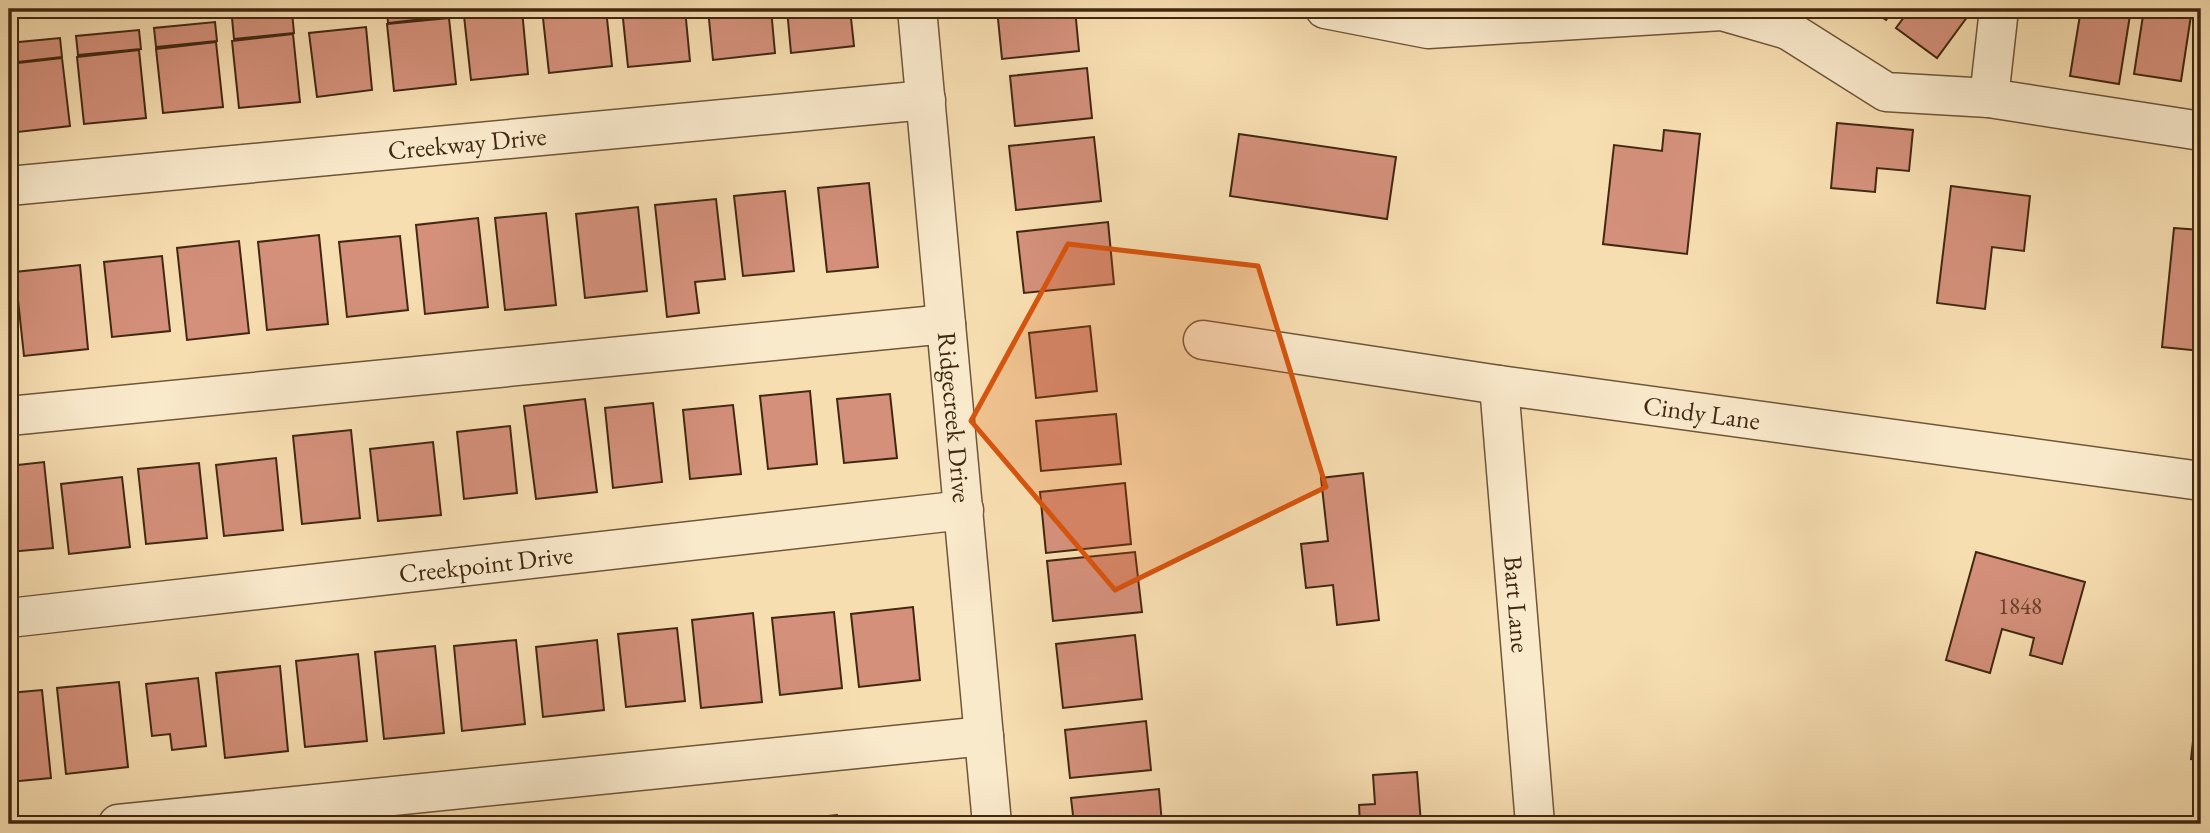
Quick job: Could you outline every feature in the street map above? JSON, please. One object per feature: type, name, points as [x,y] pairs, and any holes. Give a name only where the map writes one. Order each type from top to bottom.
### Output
[{"type":"street","name":"Ridgecreek Drive","points":[[917,9],[992,824]]},
{"type":"street","points":[[1325,9],[1428,29],[1722,11],[1781,20],[1886,92],[1989,98],[2201,131]]},
{"type":"street","points":[[1989,98],[1999,9]]},
{"type":"street","name":"Creekway Drive","points":[[9,186],[926,100]]},
{"type":"street","points":[[9,416],[946,324]]},
{"type":"street","name":"Cindy Lane","points":[[1203,340],[1499,385],[2201,481]]},
{"type":"street","name":"Bart Lane","points":[[1499,385],[1535,824]]},
{"type":"street","name":"Creekpoint Drive","points":[[9,618],[964,510]]},
{"type":"street","points":[[118,824],[984,736]]},
{"type":"highlighted area","points":[[1068,244],[1258,266],[1326,487],[1115,590],[971,421]]},
{"type":"building","points":[[387,9],[449,9],[450,16],[388,23]]},
{"type":"building","points":[[542,9],[606,9],[612,66],[549,73]]},
{"type":"building","points":[[622,9],[685,9],[690,61],[628,67]]},
{"type":"building","points":[[708,9],[771,9],[775,53],[713,60]]},
{"type":"building","points":[[787,9],[850,9],[854,46],[791,53]]},
{"type":"building","points":[[997,9],[1075,9],[1079,51],[1002,59]]},
{"type":"building","points":[[1870,9],[1895,9],[1886,20]]},
{"type":"building","points":[[1910,9],[1973,9],[1937,58],[1896,28]]},
{"type":"building","points":[[2081,9],[2131,9],[2119,84],[2070,76]]},
{"type":"building","points":[[2144,9],[2192,9],[2181,81],[2134,74]]},
{"type":"building","points":[[522,10],[528,74],[471,80],[464,16]]},
{"type":"building","points":[[292,12],[294,33],[234,39],[232,18]]},
{"type":"building","points":[[449,18],[456,84],[394,91],[387,24]]},
{"type":"building","points":[[215,22],[217,41],[156,47],[154,28]]},
{"type":"building","points":[[366,27],[372,90],[317,97],[309,33]]},
{"type":"building","points":[[139,30],[141,49],[78,55],[76,36]]},
{"type":"building","points":[[293,34],[300,102],[239,108],[232,41]]},
{"type":"building","points":[[60,38],[62,57],[9,63],[9,43]]},
{"type":"building","points":[[216,42],[223,107],[163,113],[156,49]]},
{"type":"building","points":[[139,50],[146,118],[84,124],[77,57]]},
{"type":"building","points":[[62,58],[70,126],[9,133],[9,64]]},
{"type":"building","points":[[1087,68],[1092,118],[1015,126],[1010,76]]},
{"type":"building","points":[[1837,123],[1913,130],[1909,171],[1877,168],[1875,192],[1831,188]]},
{"type":"building","points":[[1664,130],[1700,134],[1687,254],[1603,244],[1614,145],[1662,151]]},
{"type":"building","points":[[1239,134],[1396,157],[1387,219],[1230,196]]},
{"type":"building","points":[[1094,137],[1101,201],[1016,210],[1009,146]]},
{"type":"building","points":[[869,183],[878,267],[827,272],[818,188]]},
{"type":"building","points":[[1951,186],[2030,196],[2024,251],[1992,247],[1985,309],[1937,303]]},
{"type":"building","points":[[785,191],[794,271],[743,276],[734,196]]},
{"type":"building","points":[[716,199],[725,279],[695,282],[699,313],[667,317],[655,205]]},
{"type":"building","points":[[638,207],[647,291],[585,298],[576,214]]},
{"type":"building","points":[[546,213],[556,305],[505,310],[495,218]]},
{"type":"building","points":[[478,218],[488,307],[425,314],[416,225]]},
{"type":"building","points":[[1108,222],[1114,284],[1024,293],[1017,232]]},
{"type":"building","points":[[2174,228],[2201,230],[2201,351],[2162,347]]},
{"type":"building","points":[[319,235],[328,324],[267,330],[258,242]]},
{"type":"building","points":[[400,236],[408,310],[347,317],[339,242]]},
{"type":"building","points":[[239,241],[249,333],[187,340],[177,248]]},
{"type":"building","points":[[162,256],[170,331],[112,337],[104,262]]},
{"type":"building","points":[[80,265],[88,349],[24,356],[15,272]]},
{"type":"building","points":[[1090,326],[1097,391],[1036,398],[1029,333]]},
{"type":"building","points":[[810,391],[817,464],[768,469],[760,396]]},
{"type":"building","points":[[890,394],[897,458],[844,463],[837,399]]},
{"type":"building","points":[[585,399],[597,492],[536,499],[524,406]]},
{"type":"building","points":[[653,403],[662,482],[613,488],[605,408]]},
{"type":"building","points":[[733,405],[741,474],[690,479],[683,410]]},
{"type":"building","points":[[1116,414],[1121,464],[1041,471],[1036,421]]},
{"type":"building","points":[[510,426],[517,493],[464,499],[457,432]]},
{"type":"building","points":[[351,430],[360,518],[302,524],[293,436]]},
{"type":"building","points":[[433,442],[441,515],[378,521],[370,449]]},
{"type":"building","points":[[276,458],[283,530],[224,536],[216,465]]},
{"type":"building","points":[[44,462],[53,548],[9,552],[9,466]]},
{"type":"building","points":[[199,463],[207,538],[146,544],[138,469]]},
{"type":"building","points":[[1363,473],[1379,620],[1337,625],[1333,585],[1306,588],[1301,544],[1328,541],[1321,478]]},
{"type":"building","points":[[122,477],[130,547],[69,554],[61,484]]},
{"type":"building","points":[[1125,483],[1131,544],[1046,553],[1040,492]]},
{"type":"building","points":[[1135,552],[1142,612],[1053,621],[1047,561]]},
{"type":"building","points":[[1976,552],[2085,582],[2062,664],[2030,655],[2034,638],[2002,629],[1990,673],[1946,660]]},
{"type":"building","points":[[913,607],[920,680],[859,687],[851,614]]},
{"type":"building","points":[[834,612],[842,688],[780,695],[772,618]]},
{"type":"building","points":[[753,613],[762,702],[701,708],[692,620]]},
{"type":"building","points":[[677,628],[685,701],[626,707],[618,634]]},
{"type":"building","points":[[1135,635],[1142,699],[1063,708],[1056,644]]},
{"type":"building","points":[[516,640],[525,724],[462,731],[454,646]]},
{"type":"building","points":[[597,640],[604,710],[543,717],[536,647]]},
{"type":"building","points":[[435,646],[444,733],[384,739],[375,652]]},
{"type":"building","points":[[358,654],[367,741],[305,747],[296,661]]},
{"type":"building","points":[[280,666],[288,751],[225,758],[216,673]]},
{"type":"building","points":[[2201,670],[2201,760],[2191,759]]},
{"type":"building","points":[[198,678],[206,746],[172,750],[170,734],[152,736],[146,684]]},
{"type":"building","points":[[119,682],[128,767],[66,774],[57,688]]},
{"type":"building","points":[[42,690],[51,778],[9,782],[9,693]]},
{"type":"building","points":[[1146,721],[1151,770],[1070,778],[1065,730]]},
{"type":"building","points":[[1417,772],[1421,824],[1360,824],[1359,805],[1375,804],[1373,775]]},
{"type":"building","points":[[1159,789],[1162,824],[1074,824],[1071,798]]},
{"type":"building","points":[[837,815],[838,824],[789,824],[789,820]]},
{"type":"building","points":[[937,817],[938,824],[877,824]]}]
